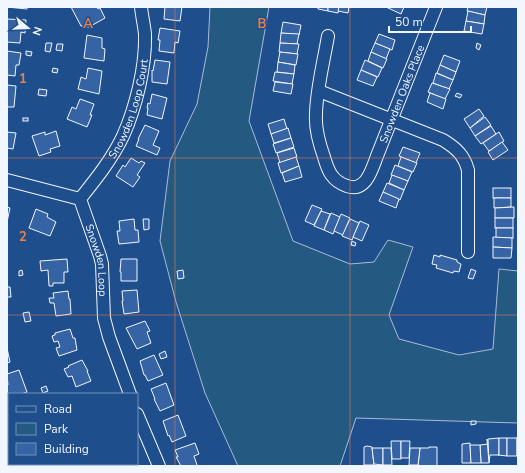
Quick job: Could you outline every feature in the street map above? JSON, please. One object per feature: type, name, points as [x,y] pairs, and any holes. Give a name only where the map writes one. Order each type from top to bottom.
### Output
[{"type":"street","name":"Snowden Loop Court","points":[[80,199],[97,178],[110,158],[123,136],[130,117],[143,61],[145,34],[141,7]]},
{"type":"street","name":"Snowden Oaks Place","points":[[319,91],[316,105],[316,123],[318,139],[328,171],[338,182],[350,187],[359,187],[367,180],[436,7]]},
{"type":"street","points":[[328,36],[319,91],[442,140],[452,146],[466,162],[468,170],[468,252]]},
{"type":"street","points":[[7,180],[80,199]]},
{"type":"street","name":"Snowden Loop","points":[[80,199],[101,260],[104,318],[109,337],[130,393]]},
{"type":"street","points":[[138,416],[159,466]]},
{"type":"green space","points":[[210,7],[269,7],[249,121],[293,241],[350,264],[374,262],[388,240],[413,247],[389,315],[399,339],[459,355],[493,349],[499,269],[518,271],[518,423],[356,418],[340,466],[238,466],[205,393],[176,302],[160,241],[170,161],[197,104],[208,47]]},
{"type":"building","points":[[7,7],[27,7],[27,9]]},
{"type":"building","points":[[71,7],[97,7],[98,9],[100,8],[105,18],[89,27],[81,26]]},
{"type":"building","points":[[165,7],[182,7],[180,21],[164,19]]},
{"type":"building","points":[[318,7],[328,7],[328,11],[318,9]]},
{"type":"building","points":[[328,7],[339,7],[338,13],[328,11]]},
{"type":"building","points":[[339,7],[349,7],[348,13],[338,11]]},
{"type":"building","points":[[386,7],[404,7],[401,14]]},
{"type":"building","points":[[468,7],[487,7],[485,15],[467,11]]},
{"type":"building","points":[[468,11],[485,15],[484,24],[466,21]]},
{"type":"building","points":[[7,19],[26,20],[25,33],[21,32],[20,43],[7,42]]},
{"type":"building","points":[[466,21],[484,24],[482,34],[464,31]]},
{"type":"building","points":[[283,22],[301,25],[299,35],[281,33]]},
{"type":"building","points":[[160,28],[180,31],[178,43],[175,42],[174,53],[159,51],[160,40],[158,40]]},
{"type":"building","points":[[281,33],[299,34],[297,44],[280,43]]},
{"type":"building","points":[[379,34],[395,40],[392,50],[375,43]]},
{"type":"building","points":[[87,35],[102,38],[102,48],[105,49],[104,61],[84,58]]},
{"type":"building","points":[[46,43],[52,43],[50,52],[45,51]]},
{"type":"building","points":[[280,43],[299,44],[297,54],[279,52]]},
{"type":"building","points":[[375,43],[390,49],[386,59],[371,52]]},
{"type":"building","points":[[477,43],[481,45],[479,50],[476,48]]},
{"type":"building","points":[[57,44],[63,44],[62,51],[56,50]]},
{"type":"building","points":[[7,51],[21,53],[19,65],[16,65],[15,76],[7,75]]},
{"type":"building","points":[[26,51],[32,52],[31,56],[26,55]]},
{"type":"building","points":[[280,52],[298,54],[296,65],[278,62]]},
{"type":"building","points":[[371,52],[387,59],[383,68],[368,61]]},
{"type":"building","points":[[444,55],[460,61],[456,72],[440,65]]},
{"type":"building","points":[[155,60],[170,62],[167,84],[152,82],[152,70],[153,71]]},
{"type":"building","points":[[365,60],[382,68],[378,77],[361,70]]},
{"type":"building","points":[[278,62],[295,65],[294,74],[277,72]]},
{"type":"building","points":[[440,65],[456,72],[453,80],[437,73]]},
{"type":"building","points":[[53,68],[58,69],[57,73],[52,72]]},
{"type":"building","points":[[88,68],[102,71],[99,94],[78,89],[81,77],[86,79]]},
{"type":"building","points":[[361,70],[377,77],[373,86],[357,80]]},
{"type":"building","points":[[275,72],[294,74],[292,84],[273,81]]},
{"type":"building","points":[[436,73],[453,80],[449,89],[433,83]]},
{"type":"building","points":[[275,82],[293,84],[291,94],[273,91]]},
{"type":"building","points":[[432,83],[450,89],[445,99],[428,92]]},
{"type":"building","points":[[7,85],[16,86],[14,107],[7,107]]},
{"type":"building","points":[[39,89],[47,90],[46,96],[38,95]]},
{"type":"building","points":[[430,93],[446,99],[443,109],[427,102]]},
{"type":"building","points":[[457,93],[462,95],[460,98],[455,96]]},
{"type":"building","points":[[152,94],[167,98],[162,119],[147,115],[148,103],[150,104]]},
{"type":"building","points":[[80,99],[94,104],[90,115],[92,115],[87,127],[67,119],[72,107],[76,109]]},
{"type":"building","points":[[479,109],[484,116],[470,128],[464,119]]},
{"type":"building","points":[[485,117],[491,125],[475,136],[470,128]]},
{"type":"building","points":[[23,118],[28,118],[28,121],[23,121]]},
{"type":"building","points":[[284,119],[287,129],[271,134],[268,124]]},
{"type":"building","points":[[145,125],[159,131],[153,145],[160,148],[157,155],[136,146]]},
{"type":"building","points":[[491,126],[496,134],[481,144],[475,136]]},
{"type":"building","points":[[288,128],[291,138],[274,143],[271,134]]},
{"type":"building","points":[[56,131],[60,146],[50,149],[51,152],[39,156],[32,136],[45,132],[45,135]]},
{"type":"building","points":[[7,132],[16,133],[13,149],[7,148]]},
{"type":"building","points":[[499,132],[504,141],[489,151],[483,143]]},
{"type":"building","points":[[291,138],[294,147],[276,153],[273,144]]},
{"type":"building","points":[[502,142],[508,150],[493,160],[488,152]]},
{"type":"building","points":[[403,147],[420,153],[416,163],[399,156]]},
{"type":"building","points":[[294,148],[297,157],[280,163],[277,153]]},
{"type":"building","points":[[296,157],[299,166],[281,173],[278,163]]},
{"type":"building","points":[[401,157],[417,163],[413,172],[398,166]]},
{"type":"building","points":[[131,158],[139,163],[141,161],[145,163],[137,175],[140,177],[133,187],[116,176],[123,165],[125,167]]},
{"type":"building","points":[[395,165],[412,172],[408,181],[391,175]]},
{"type":"building","points":[[299,166],[302,177],[285,182],[282,173]]},
{"type":"building","points":[[392,175],[408,181],[404,190],[389,183]]},
{"type":"building","points":[[387,183],[404,190],[400,200],[383,192]]},
{"type":"building","points":[[493,188],[511,188],[511,198],[493,198]]},
{"type":"building","points":[[383,192],[399,199],[396,208],[379,201]]},
{"type":"building","points":[[494,198],[511,198],[511,207],[494,208]]},
{"type":"building","points":[[312,205],[322,209],[314,225],[305,221]]},
{"type":"building","points":[[7,207],[10,208],[7,222]]},
{"type":"building","points":[[514,207],[514,218],[495,218],[495,208]]},
{"type":"building","points":[[36,209],[48,214],[47,217],[56,222],[50,236],[29,228]]},
{"type":"building","points":[[321,211],[330,214],[324,230],[314,226]]},
{"type":"building","points":[[331,213],[340,217],[333,234],[324,230]]},
{"type":"building","points":[[341,214],[350,218],[343,235],[334,231]]},
{"type":"building","points":[[495,218],[513,218],[513,228],[495,228]]},
{"type":"building","points":[[134,219],[135,230],[138,230],[139,242],[119,244],[117,231],[120,231],[119,221]]},
{"type":"building","points":[[143,219],[149,219],[149,229],[144,230]]},
{"type":"building","points":[[350,219],[359,223],[352,240],[342,236]]},
{"type":"building","points":[[360,221],[369,225],[362,241],[353,237]]},
{"type":"building","points":[[496,228],[513,228],[513,238],[496,238]]},
{"type":"building","points":[[493,237],[512,238],[512,248],[493,247]]},
{"type":"building","points":[[352,241],[356,243],[355,246],[351,245]]},
{"type":"building","points":[[493,247],[512,248],[511,258],[493,258]]},
{"type":"building","points":[[434,255],[440,257],[440,255],[457,260],[457,262],[461,264],[459,272],[454,271],[453,273],[436,268],[437,265],[432,264]]},
{"type":"building","points":[[67,259],[68,272],[64,272],[64,283],[53,283],[53,286],[49,286],[48,270],[41,271],[40,261]]},
{"type":"building","points":[[121,259],[137,259],[137,281],[121,281]]},
{"type":"building","points":[[471,269],[476,271],[473,279],[468,278]]},
{"type":"building","points":[[22,270],[23,275],[19,276],[19,271]]},
{"type":"building","points":[[183,270],[184,278],[178,279],[177,271]]},
{"type":"building","points":[[7,287],[10,287],[11,297],[7,297]]},
{"type":"building","points":[[137,290],[139,312],[124,314],[122,291]]},
{"type":"building","points":[[68,291],[71,314],[56,316],[54,303],[50,303],[49,298],[54,298],[53,293]]},
{"type":"building","points":[[29,312],[31,321],[25,322],[23,313]]},
{"type":"building","points":[[145,321],[150,331],[147,332],[151,343],[137,349],[126,328]]},
{"type":"building","points":[[70,329],[73,338],[75,338],[77,350],[59,356],[56,348],[60,347],[58,341],[54,342],[52,336],[55,335],[55,333]]},
{"type":"building","points":[[7,348],[10,362],[7,363]]},
{"type":"building","points":[[165,351],[167,357],[161,359],[159,354]]},
{"type":"building","points":[[154,355],[163,375],[148,381],[144,375],[140,361]]},
{"type":"building","points":[[82,360],[91,381],[76,387],[72,376],[68,377],[64,369]]},
{"type":"building","points":[[19,370],[27,392],[8,393],[8,399],[7,374]]},
{"type":"building","points":[[166,383],[174,405],[160,411],[151,389]]},
{"type":"building","points":[[46,386],[48,391],[43,393],[41,388]]},
{"type":"building","points":[[178,415],[186,436],[172,442],[169,435],[168,436],[163,421]]},
{"type":"building","points":[[471,421],[476,421],[476,424],[471,425]]},
{"type":"building","points":[[499,438],[499,455],[490,455],[489,463],[488,439]]},
{"type":"building","points":[[499,438],[507,438],[507,456],[498,455]]},
{"type":"building","points":[[507,438],[517,438],[517,456],[507,456]]},
{"type":"building","points":[[518,438],[518,455],[517,455]]},
{"type":"building","points":[[391,441],[401,441],[401,459],[392,459]]},
{"type":"building","points":[[401,441],[410,441],[409,458],[401,458]]},
{"type":"building","points":[[195,443],[199,454],[194,456],[197,465],[181,466],[176,457],[178,457],[175,450]]},
{"type":"building","points":[[470,443],[471,463],[462,463],[462,444]]},
{"type":"building","points":[[487,444],[489,463],[481,463],[480,445]]},
{"type":"building","points":[[470,445],[480,445],[481,463],[471,463]]},
{"type":"building","points":[[364,447],[372,447],[374,465],[364,465]]},
{"type":"building","points":[[437,447],[437,466],[418,466],[420,448]]},
{"type":"building","points":[[372,448],[383,448],[383,465],[374,464]]},
{"type":"building","points":[[383,448],[391,448],[392,465],[383,465]]},
{"type":"building","points":[[410,448],[420,448],[418,465],[409,465]]},
{"type":"building","points":[[108,465],[124,465],[124,466]]}]
